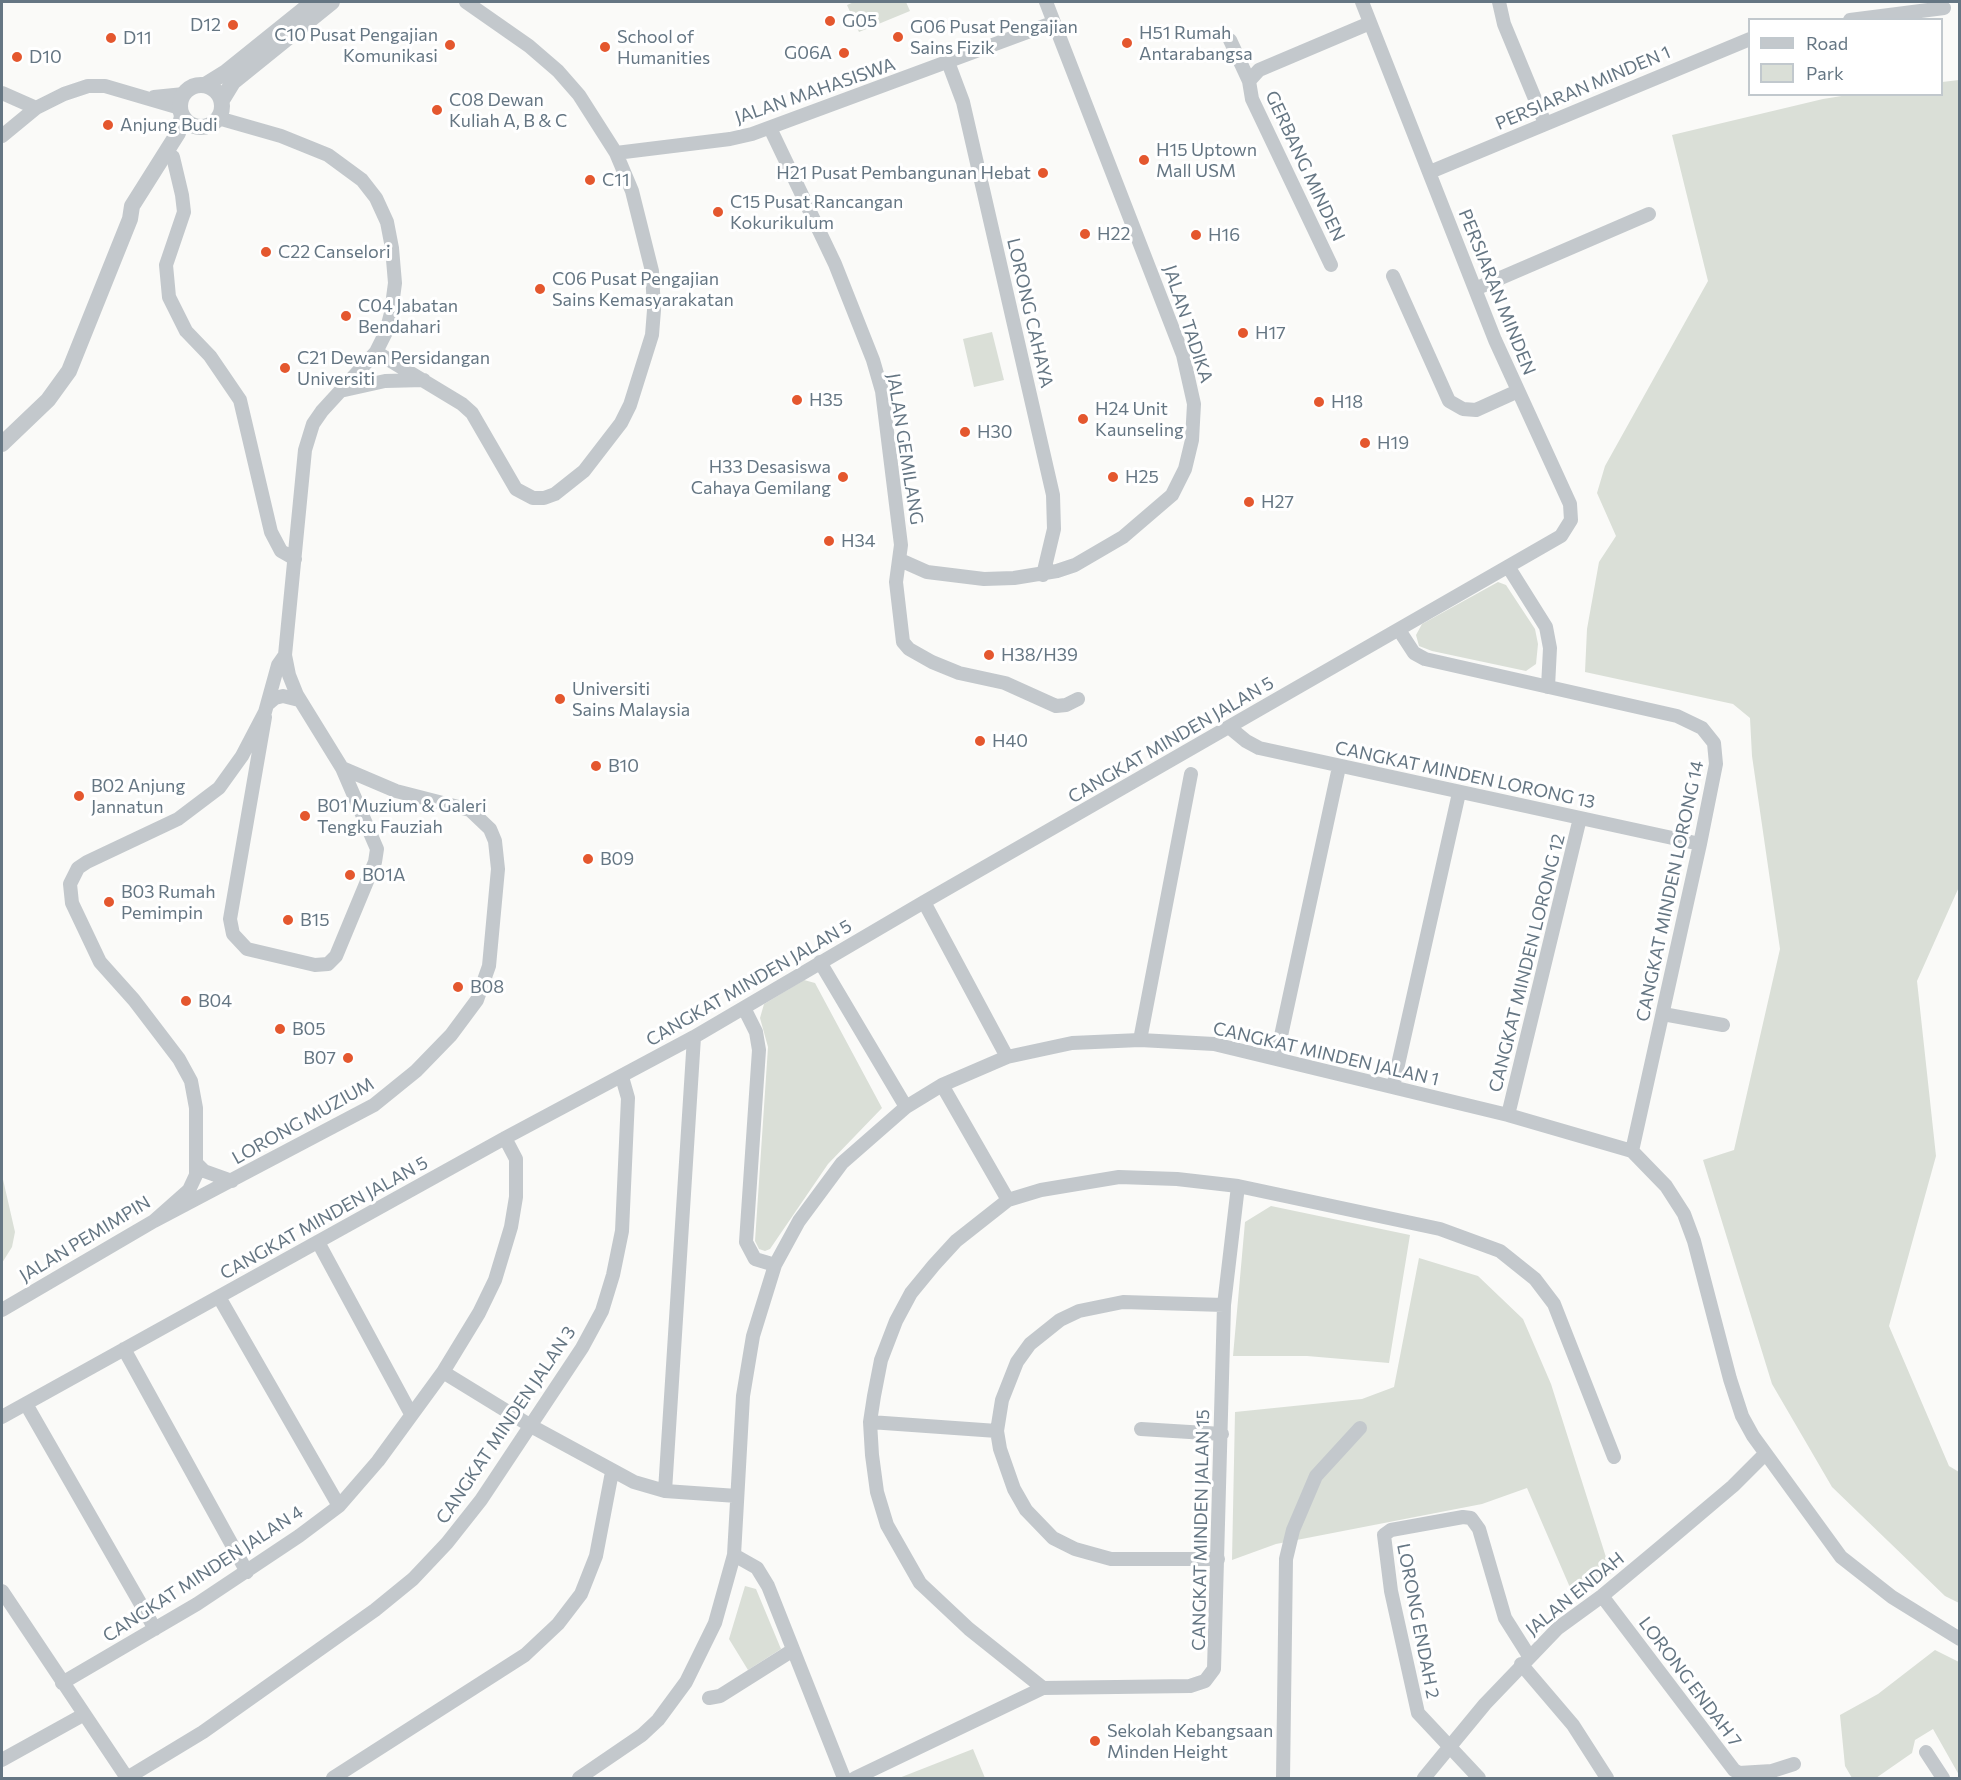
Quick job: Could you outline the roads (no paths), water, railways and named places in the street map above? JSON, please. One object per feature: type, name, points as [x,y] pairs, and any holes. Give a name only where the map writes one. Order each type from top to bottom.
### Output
[{"type":"street","points":[[2,444],[48,400],[69,371],[130,219],[132,206],[178,133],[182,106],[194,86],[205,85],[226,72],[313,2]]},
{"type":"street","points":[[218,118],[222,100],[233,82],[332,2]]},
{"type":"street","points":[[376,352],[462,404],[472,413],[510,482],[523,494],[544,498],[555,494],[584,471],[621,423],[630,405],[652,335],[654,310],[652,271],[644,232],[616,153],[579,95],[558,71],[525,43],[466,2]]},
{"type":"street","name":"JALAN TADIKA","points":[[900,560],[927,572],[984,579],[1043,575],[1075,565],[1101,552],[1123,537],[1172,495],[1180,484],[1192,440],[1194,404],[1183,355],[1165,304],[1052,23],[1046,2]]},
{"type":"street","name":"PERSIARAN MINDEN","points":[[1362,2],[1475,289],[1518,391],[1570,504],[1572,515],[1569,526],[1561,536],[1509,567]]},
{"type":"street","points":[[1499,2],[1504,24],[1545,123]]},
{"type":"street","points":[[1858,18],[1904,7],[1944,8]]},
{"type":"street","name":"GERBANG MINDEN","points":[[1249,81],[1259,70],[1370,22]]},
{"type":"street","name":"JALAN MAHASISWA","points":[[616,153],[730,139],[770,128],[1052,23]]},
{"type":"street","name":"GERBANG MINDEN","points":[[1230,39],[1249,81],[1252,99],[1331,265]]},
{"type":"street","name":"PERSIARAN MINDEN 1","points":[[1430,172],[1748,39]]},
{"type":"street","name":"LORONG CAHAYA","points":[[948,62],[963,102],[1053,495],[1055,517],[1043,575]]},
{"type":"street","points":[[205,85],[218,93],[222,100]]},
{"type":"street","points":[[2,136],[36,108],[64,94],[88,86],[105,86],[182,106],[194,126],[202,127]]},
{"type":"street","points":[[2,93],[36,108]]},
{"type":"street","points":[[130,219],[139,213],[173,157],[193,132],[218,118],[281,136],[328,155],[362,180],[376,198],[387,222],[392,248],[394,282],[391,313],[376,352],[314,424],[304,450],[285,655],[289,675],[300,700],[342,768],[377,849],[375,862],[336,956],[322,966],[247,949],[233,934],[230,919],[266,708],[275,698],[282,696],[300,700]]},
{"type":"street","name":"JALAN GEMILANG","points":[[770,128],[835,264],[873,360],[882,391],[902,545],[896,582],[903,642],[909,649],[959,673],[1005,683],[1056,706],[1066,705],[1078,699]]},
{"type":"street","points":[[173,157],[184,212],[166,266],[169,297],[186,331],[210,356],[240,400],[271,532],[281,551],[295,559]]},
{"type":"street","points":[[1475,289],[1649,214]]},
{"type":"street","points":[[1393,276],[1449,400],[1463,409],[1476,410],[1518,391]]},
{"type":"street","points":[[340,392],[385,381],[424,380]]},
{"type":"street","points":[[1509,567],[1546,627],[1550,648],[1548,687]]},
{"type":"street","name":"CANGKAT MINDEN JALAN 5","points":[[2,1417],[505,1138],[694,1037],[924,902],[1509,567]]},
{"type":"street","name":"CANGKAT MINDEN LORONG 14","points":[[1399,630],[1414,653],[1425,659],[1677,716],[1709,734],[1716,750],[1716,764],[1632,1151]]},
{"type":"street","name":"JALAN PEMIMPIN","points":[[2,1310],[154,1221],[189,1190],[196,1175],[196,1108],[191,1082],[173,1051],[134,1000],[100,962],[72,903],[70,884],[78,868],[87,862],[178,819],[209,798],[242,756],[266,708],[278,665],[285,655]]},
{"type":"street","name":"CANGKAT MINDEN LORONG 13","points":[[1229,727],[1259,748],[1700,844]]},
{"type":"street","points":[[1276,1059],[1339,767]]},
{"type":"street","name":"LORONG MUZIUM","points":[[154,1221],[374,1106],[416,1071],[451,1035],[477,1000],[489,966],[498,869],[495,841],[490,829],[470,810],[396,791],[342,768]]},
{"type":"street","points":[[1140,1040],[1191,774]]},
{"type":"street","points":[[1393,1087],[1459,793]]},
{"type":"street","name":"CANGKAT MINDEN LORONG 12","points":[[1508,1115],[1580,818]]},
{"type":"street","points":[[924,902],[1007,1057]]},
{"type":"street","points":[[820,962],[906,1107]]},
{"type":"street","points":[[744,1008],[756,1032],[759,1050],[746,1242],[755,1259],[776,1266]]},
{"type":"street","points":[[1663,1014],[1723,1025]]},
{"type":"street","points":[[665,1491],[694,1037]]},
{"type":"street","name":"CANGKAT MINDEN JALAN 1","points":[[579,1779],[642,1735],[672,1703],[699,1661],[708,1641],[723,1598],[734,1555],[743,1396],[753,1336],[776,1266],[799,1221],[835,1172],[869,1137],[906,1107],[942,1085],[1007,1057],[1072,1043],[1140,1040],[1214,1044],[1508,1115],[1632,1151],[1666,1186],[1684,1214],[1742,1416],[1765,1454],[1842,1557],[1892,1597],[1959,1639]]},
{"type":"street","name":"CANGKAT MINDEN JALAN 3","points":[[127,1778],[203,1732],[413,1579],[447,1543],[474,1508],[582,1348],[602,1311],[613,1275],[622,1231],[628,1139],[628,1098],[622,1077]]},
{"type":"street","points":[[942,1085],[1008,1200]]},
{"type":"street","name":"CANGKAT MINDEN JALAN 4","points":[[62,1683],[247,1572],[339,1506],[378,1461],[443,1372],[495,1280],[512,1227],[517,1172],[516,1160],[505,1138]]},
{"type":"street","points":[[196,1163],[204,1171],[232,1181]]},
{"type":"street","points":[[855,1779],[1043,1688],[969,1629],[921,1583],[888,1525],[877,1492],[870,1422],[881,1360],[896,1321],[911,1293],[956,1241],[1008,1200],[1041,1190],[1119,1177],[1177,1179],[1238,1186],[1440,1229],[1500,1251],[1534,1279],[1554,1304],[1614,1457]]},
{"type":"street","name":"CANGKAT MINDEN JALAN 15","points":[[1043,1688],[1190,1686],[1205,1681],[1210,1676],[1216,1662],[1224,1305],[1238,1186]]},
{"type":"street","points":[[318,1242],[411,1414]]},
{"type":"street","points":[[219,1297],[339,1506]]},
{"type":"street","points":[[1218,1559],[1111,1559],[1076,1549],[1053,1538],[1026,1510],[1014,1489],[1000,1449],[997,1431],[1002,1400],[1017,1362],[1030,1344],[1060,1320],[1079,1311],[1123,1302],[1224,1305]]},
{"type":"street","points":[[124,1349],[247,1572]]},
{"type":"street","points":[[443,1372],[612,1472],[665,1491],[737,1496]]},
{"type":"street","points":[[26,1404],[155,1629]]},
{"type":"street","points":[[870,1422],[997,1431]]},
{"type":"street","points":[[1283,1779],[1286,1559],[1293,1530],[1316,1476],[1360,1428]]},
{"type":"street","points":[[1141,1429],[1222,1434]]},
{"type":"street","name":"JALAN ENDAH","points":[[1424,1779],[1448,1747],[1525,1660],[1558,1628],[1602,1596],[1733,1486],[1765,1454]]},
{"type":"street","points":[[333,1779],[525,1655],[558,1624],[581,1594],[596,1556],[612,1472]]},
{"type":"street","name":"LORONG ENDAH 2","points":[[1448,1747],[1418,1713],[1383,1540],[1384,1535],[1391,1530],[1463,1517],[1471,1518],[1479,1529],[1505,1618],[1525,1660]]},
{"type":"street","points":[[734,1555],[747,1561],[762,1575],[844,1779]]},
{"type":"street","points":[[2,1590],[127,1778]]},
{"type":"street","name":"LORONG ENDAH 7","points":[[1602,1596],[1742,1776],[1772,1771],[1794,1764]]},
{"type":"street","points":[[709,1698],[720,1696],[793,1650]]},
{"type":"street","points":[[1525,1660],[1573,1725],[1607,1779]]},
{"type":"street","points":[[2,1760],[83,1715]]},
{"type":"street","points":[[1448,1747],[1479,1779]]},
{"type":"street","points":[[1926,1752],[1943,1779]]},
{"type":"place","name":"G05","points":[[830,21]]},
{"type":"place","name":"D12","points":[[233,25]]},
{"type":"place","name":"G06 Pusat Pengajian Sains Fizik","points":[[898,37]]},
{"type":"place","name":"D11","points":[[111,38]]},
{"type":"place","name":"H51 Rumah Antarabangsa","points":[[1127,43]]},
{"type":"place","name":"C10 Pusat Pengajian Komunikasi","points":[[450,45]]},
{"type":"place","name":"School of Humanities","points":[[605,47]]},
{"type":"place","name":"G06A","points":[[844,53]]},
{"type":"place","name":"D10","points":[[17,57]]},
{"type":"place","name":"C08 Dewan Kuliah A, B & C","points":[[437,110]]},
{"type":"place","name":"Anjung Budi","points":[[108,125]]},
{"type":"place","name":"H15 Uptown Mall USM","points":[[1144,160]]},
{"type":"place","name":"H21 Pusat Pembangunan Hebat","points":[[1043,173]]},
{"type":"place","name":"C11","points":[[590,180]]},
{"type":"place","name":"C15 Pusat Rancangan Kokurikulum","points":[[718,212]]},
{"type":"place","name":"H22","points":[[1085,234]]},
{"type":"place","name":"H16","points":[[1196,235]]},
{"type":"place","name":"C22 Canselori","points":[[266,252]]},
{"type":"place","name":"C06 Pusat Pengajian Sains Kemasyarakatan","points":[[540,289]]},
{"type":"place","name":"C04 Jabatan Bendahari","points":[[346,316]]},
{"type":"place","name":"H17","points":[[1243,333]]},
{"type":"place","name":"C21 Dewan Persidangan Universiti","points":[[285,368]]},
{"type":"place","name":"H35","points":[[797,400]]},
{"type":"place","name":"H18","points":[[1319,402]]},
{"type":"place","name":"H24 Unit Kaunseling","points":[[1083,419]]},
{"type":"place","name":"H30","points":[[965,432]]},
{"type":"place","name":"H19","points":[[1365,443]]},
{"type":"place","name":"H33 Desasiswa Cahaya Gemilang","points":[[843,477]]},
{"type":"place","name":"H25","points":[[1113,477]]},
{"type":"place","name":"H27","points":[[1249,502]]},
{"type":"place","name":"H34","points":[[829,541]]},
{"type":"place","name":"H38/H39","points":[[989,655]]},
{"type":"place","name":"Universiti Sains Malaysia","points":[[560,699]]},
{"type":"place","name":"H40","points":[[980,741]]},
{"type":"place","name":"B10","points":[[596,766]]},
{"type":"place","name":"B02 Anjung Jannatun","points":[[79,796]]},
{"type":"place","name":"B01 Muzium & Galeri Tengku Fauziah","points":[[305,816]]},
{"type":"place","name":"B09","points":[[588,859]]},
{"type":"place","name":"B01A","points":[[350,875]]},
{"type":"place","name":"B03 Rumah Pemimpin","points":[[109,902]]},
{"type":"place","name":"B15","points":[[288,920]]},
{"type":"place","name":"B08","points":[[458,987]]},
{"type":"place","name":"B04","points":[[186,1001]]},
{"type":"place","name":"B05","points":[[280,1029]]},
{"type":"place","name":"B07","points":[[348,1058]]},
{"type":"place","name":"Sekolah Kebangsaan Minden Height","points":[[1095,1741]]}]
